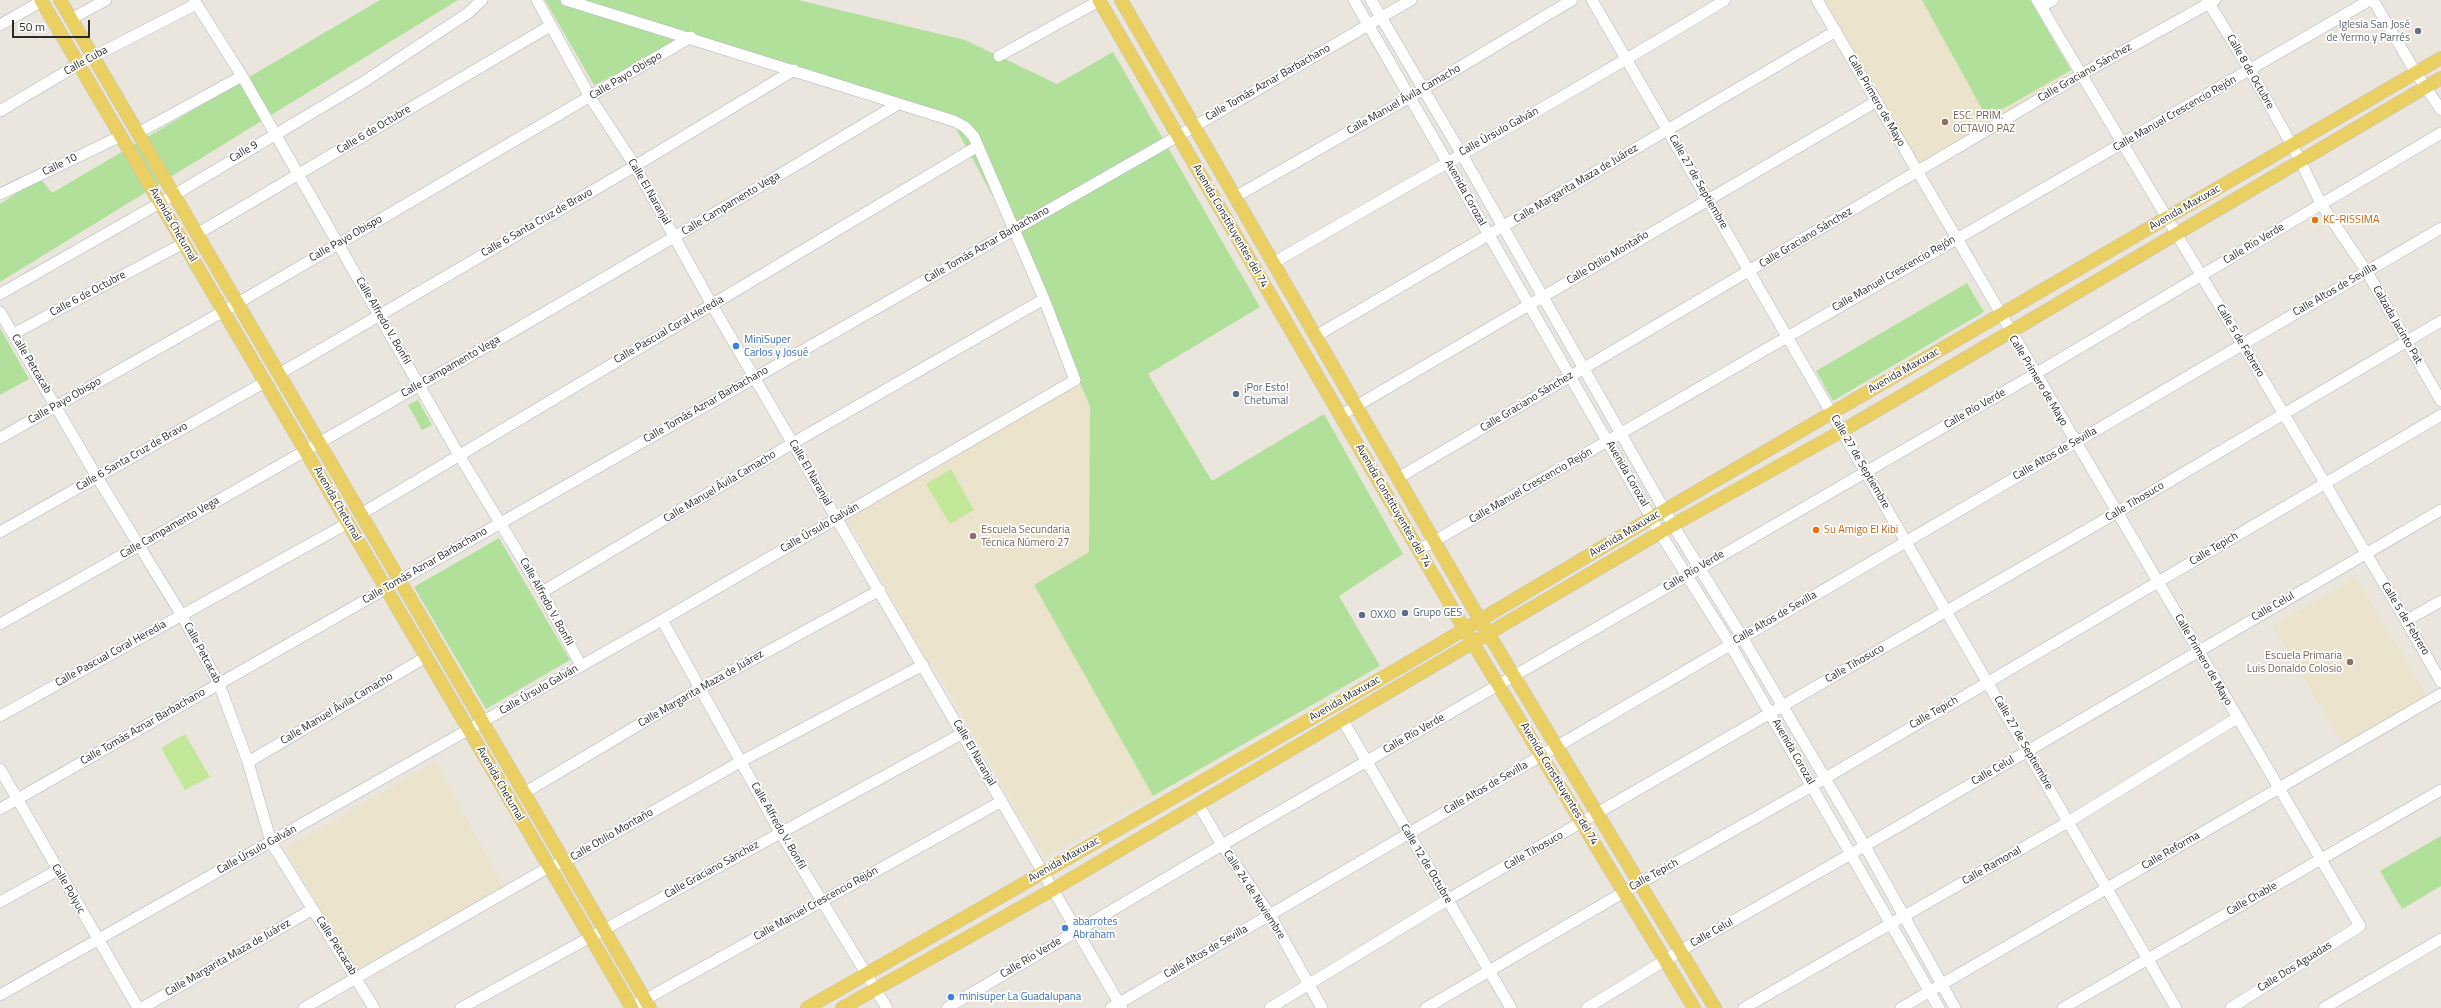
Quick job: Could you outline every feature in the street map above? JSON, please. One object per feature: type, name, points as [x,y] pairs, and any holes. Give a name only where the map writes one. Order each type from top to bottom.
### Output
[{"type":"main road","name":"Avenida Chetumal","points":[[60,0],[648,1004]]},
{"type":"main road","name":"Avenida Constituyentes del 74","points":[[1099,0],[1465,630],[1694,1008]]},
{"type":"main road","name":"Avenida Constituyentes del 74","points":[[1121,0],[1480,620],[1715,1008]]},
{"type":"main road","name":"Avenida Chetumal","points":[[41,1],[591,937],[631,1008]]},
{"type":"main road","name":"Avenida Maxuxac","points":[[807,1008],[867,975],[1043,872],[1465,630],[1665,510],[2001,316],[2441,58]]},
{"type":"main road","name":"Avenida Maxuxac","points":[[842,1008],[1052,890],[1342,719],[1474,644],[1660,533],[1842,431],[2178,235],[2300,160],[2441,78]]},
{"type":"street","points":[[72,19],[106,0]]},
{"type":"street","name":"Calle 9","points":[[0,294],[174,195],[275,133],[362,83],[468,13],[482,0]]},
{"type":"street","name":"Calle El Naranjal","points":[[537,0],[590,98],[635,166],[754,378],[880,590],[1043,872],[1117,1006]]},
{"type":"street","points":[[566,0],[691,37],[954,122],[965,127],[978,146],[1044,299]]},
{"type":"street","points":[[998,56],[1099,0]]},
{"type":"street","name":"Avenida Corozal","points":[[1354,0],[1367,25],[1653,518],[1660,533],[1730,644],[1939,1008]]},
{"type":"street","name":"Avenida Corozal","points":[[1371,0],[1462,153],[1665,510],[1699,568],[1742,636],[1865,846],[1955,1008]]},
{"type":"street","name":"Calle Tomás Aznar Barbachano","points":[[0,809],[1178,136],[1411,0]]},
{"type":"street","name":"Calle Manuel Ávila Camacho","points":[[1235,197],[1410,97],[1572,0]]},
{"type":"street","name":"Calle 27 de Septiembre","points":[[1592,0],[2176,1008]]},
{"type":"street","name":"Calle Úrsulo Galván","points":[[1273,263],[1447,161],[1627,60],[1725,0]]},
{"type":"street","name":"Calle Primero de Mayo","points":[[1817,0],[2116,513],[2360,926]]},
{"type":"street","points":[[2039,4],[2053,0]]},
{"type":"street","name":"Calle Manuel Crescencio Rejón","points":[[1419,550],[1608,442],[1956,238],[2125,144],[2370,0]]},
{"type":"street","points":[[2373,0],[2416,73],[2441,110]]},
{"type":"street","points":[[0,25],[41,1]]},
{"type":"street","name":"Calle 8 de Octubre","points":[[2210,1],[2292,145]]},
{"type":"street","name":"Calle Graciano Sánchez","points":[[1398,478],[1750,272],[2082,74],[2210,1]]},
{"type":"street","name":"Calle Alfredo V. Bonfil","points":[[195,2],[242,76],[459,455],[542,592],[581,666]]},
{"type":"street","name":"Calle Cuba","points":[[0,111],[79,64],[195,2]]},
{"type":"street","name":"Calle 5 de Febrero","points":[[2039,4],[2125,144],[2201,276],[2326,483],[2364,554],[2407,620],[2441,682]]},
{"type":"street","name":"Calle 6 de Octubre","points":[[197,234],[550,26]]},
{"type":"street","name":"Calle Margarita Maza de Juárez","points":[[1316,336],[1489,236],[1836,31]]},
{"type":"street","name":"Calle Payo Obispo","points":[[0,438],[238,303],[590,98],[691,37]]},
{"type":"street","name":"Calle 6 Santa Cruz de Bravo","points":[[279,374],[635,166],[794,70]]},
{"type":"street","points":[[138,133],[242,76]]},
{"type":"street","name":"Calle Otilio Montaño","points":[[1341,415],[1877,101]]},
{"type":"street","name":"Calle Campamento Vega","points":[[0,624],[320,443],[676,238],[898,104]]},
{"type":"street","name":"Calle Río Verde","points":[[947,1008],[1222,845],[2035,374],[2441,133]]},
{"type":"street","name":"Calle 10","points":[[0,194],[121,136]]},
{"type":"street","name":"Calzada Jacinto Pat","points":[[2292,145],[2321,204],[2367,272],[2441,402]]},
{"type":"street","name":"Calle Pascual Coral Heredia","points":[[361,514],[978,146]]},
{"type":"street","name":"Calle Altos de Sevilla","points":[[1117,1006],[1408,832],[1557,747],[1742,636],[1906,542],[2441,228]]},
{"type":"street","name":"Calle 6 de Octubre","points":[[13,334],[184,243]]},
{"type":"street","name":"Calle Manuel Ávila Camacho","points":[[542,592],[793,443],[1044,299]]},
{"type":"street","name":"Calle Úrsulo Galván","points":[[0,995],[662,620],[1075,380],[1044,299]]},
{"type":"street","points":[[1279,309],[1295,300]]},
{"type":"street","name":"Calle Petcacab","points":[[0,312],[97,477],[181,614],[219,684],[248,762],[271,842],[374,1008]]},
{"type":"street","name":"Calle Tihosuco","points":[[1270,1008],[1307,984],[1447,900],[1582,824],[2116,513],[2441,321]]},
{"type":"street","name":"Calle 6 Santa Cruz de Bravo","points":[[0,532],[265,382]]},
{"type":"street","name":"Calle Tepich","points":[[1426,1008],[1624,892],[1812,786],[2441,415]]},
{"type":"street","name":"Calle Celul","points":[[1587,1008],[1666,961],[1680,951],[1865,846],[2198,650],[2441,510]]},
{"type":"street","name":"Calle Pascual Coral Heredia","points":[[0,716],[181,614],[348,523]]},
{"type":"street","name":"Calle Margarita Maza de Juárez","points":[[524,793],[698,689],[880,590]]},
{"type":"street","points":[[2407,620],[2441,601]]},
{"type":"street","name":"Calle Alfredo V. Bonfil","points":[[662,620],[698,689],[780,832],[887,1008]]},
{"type":"street","name":"Calle Manuel Ávila Camacho","points":[[248,762],[426,656]]},
{"type":"street","name":"Calle Otilio Montaño","points":[[304,1008],[549,867],[564,862],[740,762],[922,665]]},
{"type":"street","name":"Calle Reforma","points":[[1901,1008],[2441,694]]},
{"type":"street","name":"Calle Ramonal","points":[[1744,1008],[2068,822],[2237,718]]},
{"type":"street","name":"Calle 12 de Octubre","points":[[1342,719],[1511,1008]]},
{"type":"street","name":"Calle Graciano Sánchez","points":[[461,1008],[963,733]]},
{"type":"street","name":"Calle Polyuc","points":[[0,769],[138,1008]]},
{"type":"street","name":"Calle Chable","points":[[2063,1008],[2441,790]]},
{"type":"street","name":"Calle Manuel Crescencio Rejón","points":[[631,1008],[648,1004],[821,900],[1002,801]]},
{"type":"street","name":"Calle 24 de Noviembre","points":[[1198,804],[1222,845],[1270,915],[1307,984],[1322,1008]]},
{"type":"street","points":[[0,902],[58,870]]},
{"type":"street","name":"Calle Margarita Maza de Juárez","points":[[142,1008],[313,909]]},
{"type":"street","name":"Calle Dos Aguadas","points":[[2231,1008],[2360,926]]},
{"type":"street","points":[[2324,1008],[2341,1004],[2441,939]]},
{"type":"shaded area","name":"ESC. PRIM. OCTAVIO PAZ","points":[[1825,0],[2024,0],[2072,78],[1920,166]]},
{"type":"shaded area","points":[[1080,382],[1090,406],[1089,552],[1034,585],[1153,796],[1044,858],[933,664],[930,666],[847,519]]},
{"type":"shaded area","name":"Escuela Primaria Luis Donaldo Colosio","points":[[2356,577],[2427,697],[2344,746],[2273,626]]},
{"type":"shaded area","points":[[436,761],[504,888],[358,973],[285,849]]},
{"type":"green space","points":[[380,0],[458,0],[0,282],[0,204],[40,178],[52,193]]},
{"type":"green space","points":[[545,0],[798,0],[965,40],[1057,84],[1113,52],[1260,307],[1148,374],[1212,481],[1324,414],[1403,554],[1339,596],[1380,666],[1153,796],[1034,585],[1089,552],[1090,406],[1019,244],[955,127],[687,39],[594,85]]},
{"type":"green space","points":[[1922,0],[2030,0],[2071,70],[1987,118]]},
{"type":"green space","points":[[1967,283],[1984,312],[1833,401],[1816,371]]},
{"type":"green space","points":[[0,328],[29,379],[0,395]]},
{"type":"green space","points":[[418,400],[432,425],[422,430],[408,405]]},
{"type":"green space","points":[[951,469],[974,510],[950,524],[926,484]]},
{"type":"green space","points":[[499,538],[570,660],[486,709],[414,587]]},
{"type":"green space","points":[[185,734],[210,777],[185,790],[161,748]]},
{"type":"green space","points":[[2441,836],[2441,886],[2402,909],[2380,871]]},
{"type":"place","name":"Iglesia San José de Yermo y Parrés","points":[[2418,31]]},
{"type":"place","name":"ESC. PRIM. OCTAVIO PAZ","points":[[1945,122]]},
{"type":"place","name":"KC-RISSIMA","points":[[2315,220]]},
{"type":"place","name":"MiniSuper Carlos y Josué","points":[[736,346]]},
{"type":"place","name":"¡Por Esto! Chetumal","points":[[1236,394]]},
{"type":"place","name":"Su Amigo El Kibi","points":[[1816,530]]},
{"type":"place","name":"Escuela Secundaria Técnica Número 27","points":[[973,536]]},
{"type":"place","name":"Grupo GES","points":[[1405,613]]},
{"type":"place","name":"OXXO","points":[[1362,615]]},
{"type":"place","name":"Escuela Primaria Luis Donaldo Colosio","points":[[2350,662]]},
{"type":"place","name":"abarrotes Abraham","points":[[1065,928]]},
{"type":"place","name":"minisuper La Guadalupana","points":[[951,997]]}]
